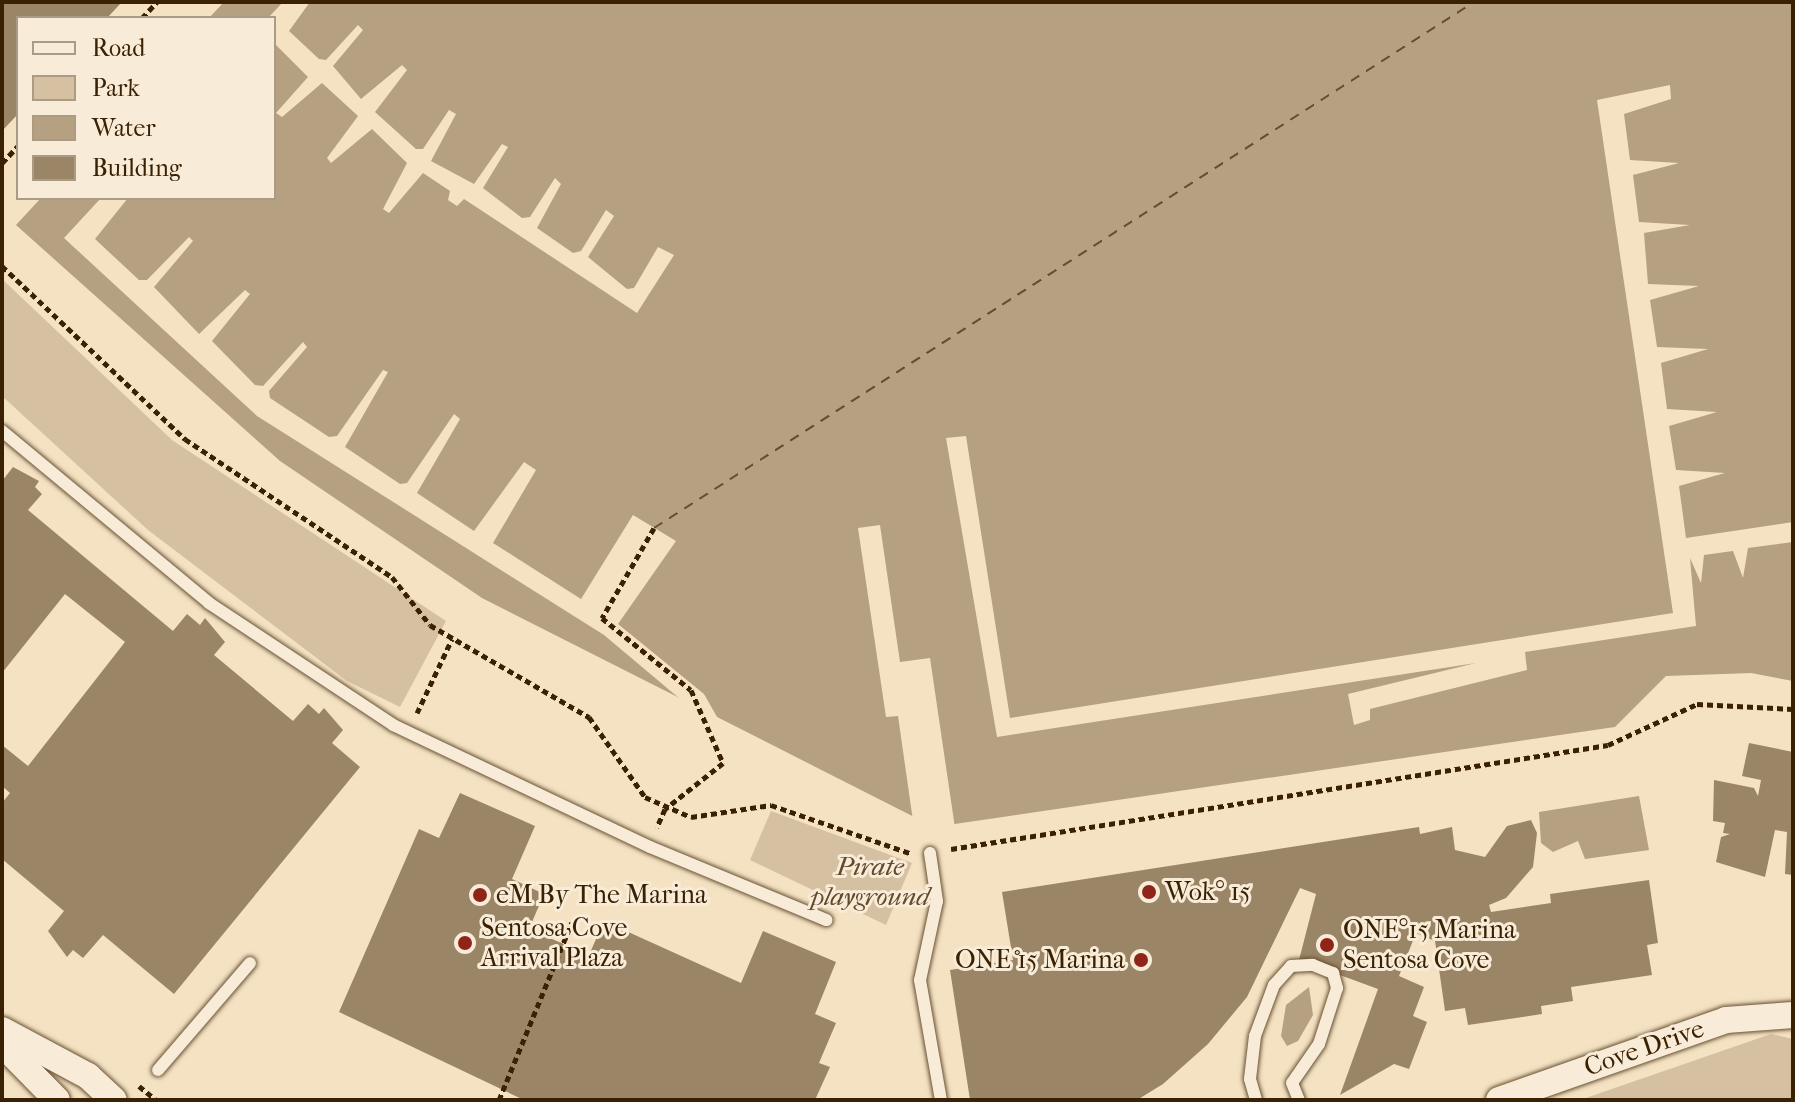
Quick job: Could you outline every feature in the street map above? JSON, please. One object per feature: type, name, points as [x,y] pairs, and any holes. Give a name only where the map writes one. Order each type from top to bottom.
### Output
[{"type":"street","name":"Cove Drive","points":[[1499,1100],[1726,1020],[1793,1015]]},
{"type":"street","points":[[2,1030],[88,1076],[114,1100]]},
{"type":"street","points":[[2,1044],[57,1100]]},
{"type":"lane","points":[[2,431],[209,603],[408,732],[650,847],[826,920]]},
{"type":"lane","points":[[930,853],[937,901],[920,980],[941,1100]]},
{"type":"lane","points":[[158,1070],[250,963]]},
{"type":"lane","points":[[1253,1099],[1250,1079],[1255,1036],[1274,985],[1291,966],[1313,965],[1333,973],[1337,988],[1319,1044],[1292,1083],[1299,1100]]},
{"type":"path","points":[[2,163],[16,148]]},
{"type":"path","points":[[2,266],[185,439],[392,577],[430,625],[589,717],[645,797],[665,809],[691,817],[771,805],[899,852],[930,853],[1608,745],[1697,704],[1793,709]]},
{"type":"path","points":[[650,847],[665,809],[723,763],[691,690],[602,618],[654,528]]},
{"type":"path","points":[[408,732],[452,639]]},
{"type":"path","points":[[499,1100],[572,922]]},
{"type":"green space","points":[[2,279],[172,440],[446,621],[400,707],[347,681],[148,530],[2,396]]},
{"type":"green space","name":"Pirate playground","points":[[771,811],[912,863],[886,925],[750,860]]},
{"type":"green space","points":[[1771,1034],[1793,1039],[1793,1100],[1580,1100]]},
{"type":"water","points":[[224,2],[1793,2],[1793,681],[1751,673],[1666,676],[1615,727],[934,827],[482,598],[280,461],[16,225],[39,200],[276,200],[276,16],[211,16]]},
{"type":"water","points":[[1639,796],[1649,850],[1585,859],[1578,841],[1553,852],[1541,843],[1539,812]]},
{"type":"water","points":[[1309,987],[1313,1015],[1298,1041],[1287,1046],[1281,1036],[1286,1005]]},
{"type":"pier","points":[[283,2],[310,2],[289,31],[319,59],[326,60],[358,25],[363,30],[333,66],[361,99],[402,65],[407,70],[375,112],[416,149],[423,149],[449,110],[456,114],[431,161],[474,184],[502,144],[508,147],[483,188],[522,218],[530,217],[555,178],[561,184],[537,228],[573,253],[581,251],[606,210],[614,216],[588,257],[627,289],[634,288],[658,247],[674,255],[637,313],[464,199],[457,206],[448,200],[450,191],[423,173],[389,213],[383,209],[407,163],[372,129],[331,163],[327,158],[358,116],[322,83],[282,117],[276,113],[308,77],[276,45],[276,16],[270,16]]},
{"type":"pier","points":[[1670,85],[1671,99],[1624,114],[1630,160],[1679,163],[1633,175],[1639,222],[1690,225],[1644,233],[1648,284],[1699,286],[1650,300],[1657,347],[1708,349],[1661,363],[1667,409],[1717,412],[1669,426],[1676,470],[1725,473],[1679,486],[1686,538],[1793,522],[1793,542],[1748,548],[1743,578],[1733,551],[1704,555],[1701,583],[1690,558],[1696,626],[1525,652],[1527,670],[1370,709],[1370,720],[1354,725],[1348,694],[1476,663],[997,737],[946,438],[966,436],[1010,718],[1673,613],[1597,100]]},
{"type":"pier","points":[[99,200],[126,200],[95,239],[139,280],[147,280],[189,237],[193,241],[154,287],[199,334],[245,290],[250,294],[212,341],[255,385],[263,386],[303,342],[307,347],[269,391],[270,398],[329,437],[337,436],[383,370],[388,372],[345,447],[400,484],[407,483],[454,414],[460,419],[417,493],[474,531],[524,462],[536,470],[493,543],[581,599],[633,515],[676,541],[618,624],[704,694],[721,724],[692,709],[604,635],[257,416],[64,238]]},
{"type":"pier","points":[[880,525],[900,662],[930,658],[955,828],[934,831],[913,821],[898,716],[886,717],[858,528]]},
{"type":"building","points":[[2,2],[122,2],[109,16],[16,16],[16,116],[2,131]]},
{"type":"building","points":[[13,467],[39,481],[35,487],[42,494],[28,510],[173,631],[187,614],[200,625],[205,618],[225,642],[214,655],[293,721],[308,704],[319,714],[324,708],[343,730],[332,743],[360,767],[174,994],[103,935],[83,958],[73,950],[67,957],[48,931],[64,911],[2,859],[2,803],[10,793],[2,786],[2,745],[28,766],[125,642],[65,594],[2,673],[2,481]]},
{"type":"building","points":[[1749,743],[1793,752],[1793,875],[1785,874],[1787,832],[1775,830],[1765,877],[1716,862],[1721,837],[1730,834],[1723,833],[1725,823],[1713,821],[1714,780],[1754,788],[1758,796],[1761,780],[1742,776]]},
{"type":"building","name":"Sentosa Cove Arrival Plaza","points":[[460,793],[535,826],[512,879],[544,894],[529,929],[589,955],[604,921],[741,983],[763,931],[836,962],[815,1014],[836,1023],[819,1063],[830,1067],[815,1100],[524,1100],[339,1012],[419,829],[439,838]]},
{"type":"building","name":"ONE ̊15 Marina","points":[[1531,820],[1537,833],[1533,867],[1506,898],[1489,905],[1491,912],[1551,903],[1550,894],[1649,880],[1658,943],[1647,945],[1652,975],[1571,987],[1573,1001],[1541,1006],[1542,1014],[1468,1025],[1465,1008],[1445,1011],[1435,941],[1416,933],[1399,976],[1424,987],[1413,1016],[1427,1022],[1409,1069],[1394,1064],[1340,1095],[1378,989],[1299,960],[1316,894],[1300,888],[1247,997],[1208,1044],[1163,1084],[1137,1100],[970,1100],[950,970],[1013,960],[1002,892],[1419,827],[1420,834],[1452,827],[1455,850],[1485,857],[1507,826]]},
{"type":"ferry route","points":[[654,528],[1474,2]]},
{"type":"place","name":"Wok° 15","points":[[1149,892]]},
{"type":"place","name":"eM By The Marina","points":[[480,895]]},
{"type":"place","name":"Sentosa Cove Arrival Plaza","points":[[465,943]]},
{"type":"place","name":"ONE°15 Marina Sentosa Cove","points":[[1327,945]]},
{"type":"place","name":"ONE ̊15 Marina","points":[[1141,960]]}]
